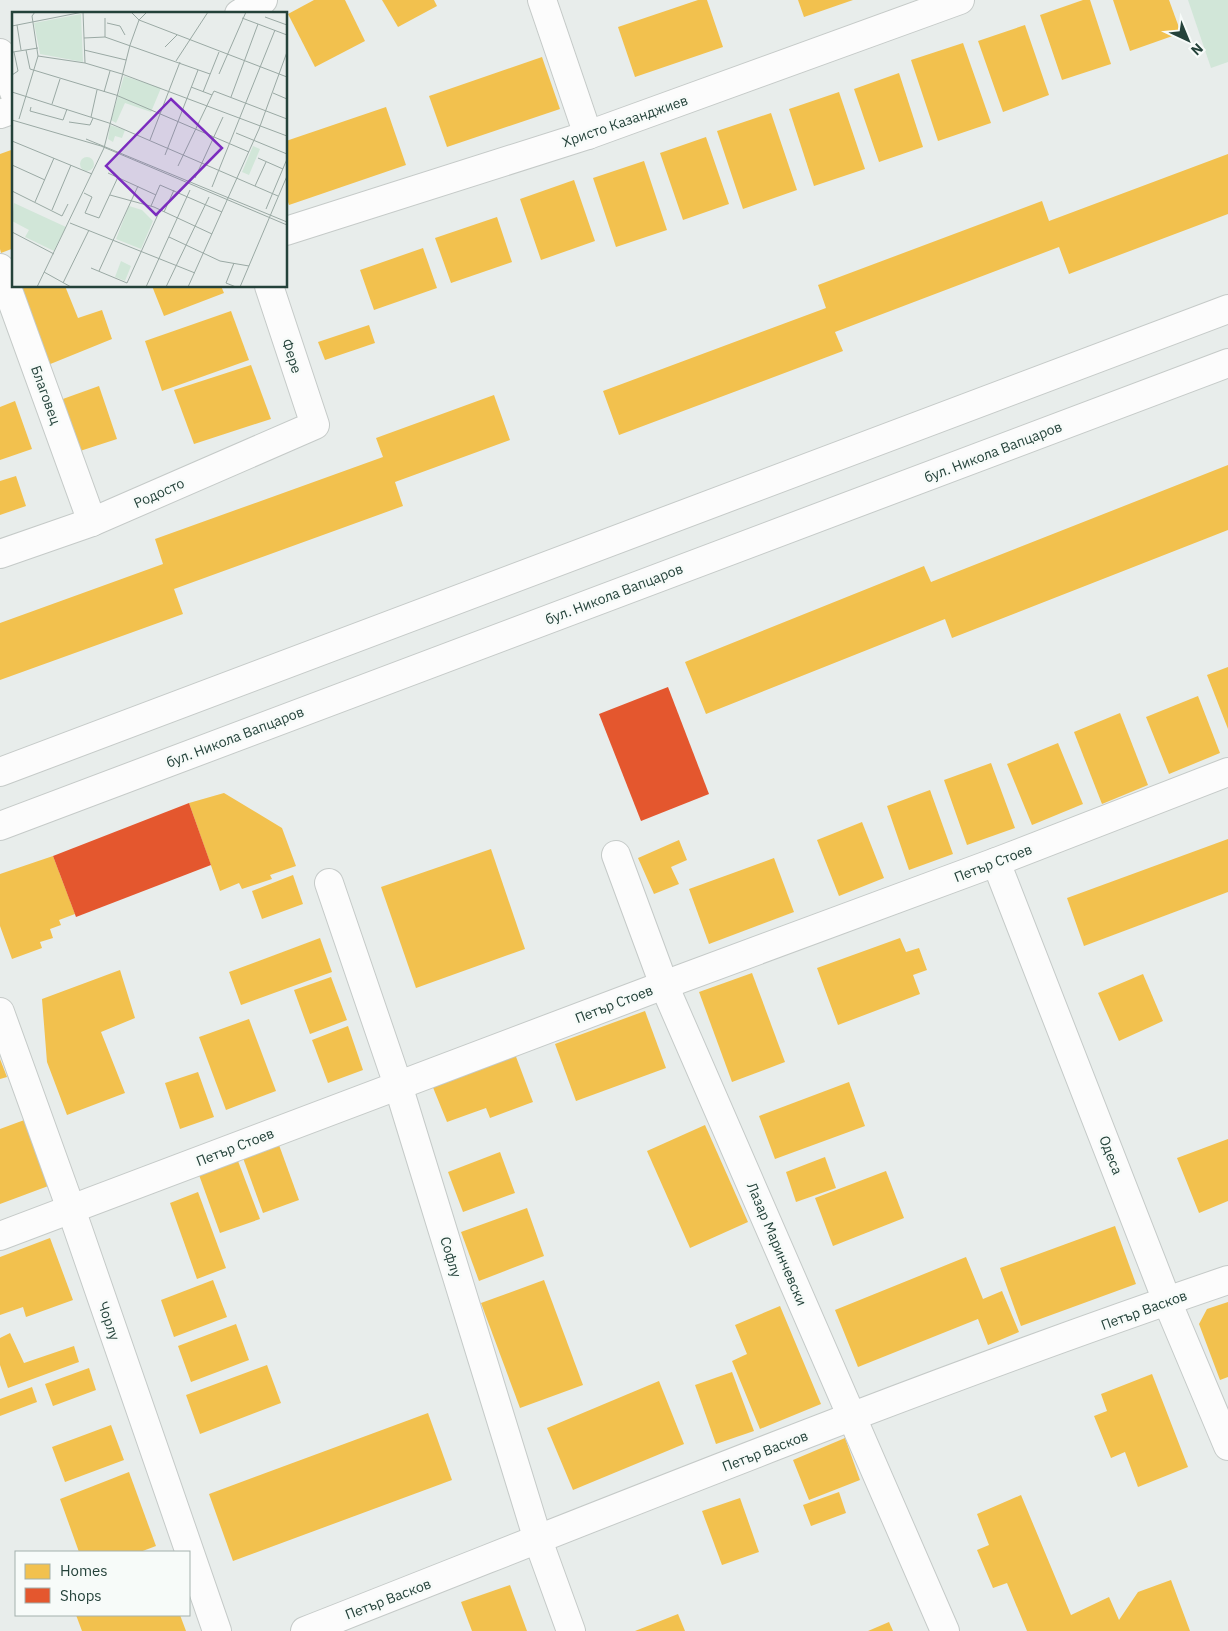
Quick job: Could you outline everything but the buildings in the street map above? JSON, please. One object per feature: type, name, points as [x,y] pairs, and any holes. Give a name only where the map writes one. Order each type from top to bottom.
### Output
[{"type":"street","points":[[242,12],[263,0]]},
{"type":"street","points":[[542,0],[588,135]]},
{"type":"street","name":"Христо Казанджиев","points":[[288,230],[588,135],[950,2]]},
{"type":"street","points":[[0,53],[12,86]]},
{"type":"street","points":[[0,114],[12,110]]},
{"type":"street","name":"Благовец","points":[[0,268],[92,522]]},
{"type":"street","name":"Фере","points":[[270,288],[315,425]]},
{"type":"street","points":[[0,772],[1228,309]]},
{"type":"street","name":"бул. Никола Вапцаров","points":[[0,826],[1228,363]]},
{"type":"street","name":"Родосто","points":[[0,554],[92,522],[315,425]]},
{"type":"street","name":"Петър Стоев","points":[[0,1236],[664,985],[996,862],[1228,772]]},
{"type":"street","name":"Лазар Маринчевски","points":[[616,855],[664,985],[945,1631]]},
{"type":"street","name":"Одеса","points":[[996,862],[1167,1301],[1228,1446]]},
{"type":"street","name":"Софлу","points":[[329,883],[398,1085],[538,1540],[571,1631]]},
{"type":"street","name":"Чорлу","points":[[0,1012],[71,1209],[189,1551]]},
{"type":"street","name":"Петър Васков","points":[[305,1631],[852,1417],[1228,1280]]},
{"type":"street","name":"Чорлу","points":[[190,1553],[217,1631]]},
{"type":"green space","points":[[1188,0],[1228,0],[1228,62],[1211,68]]}]
